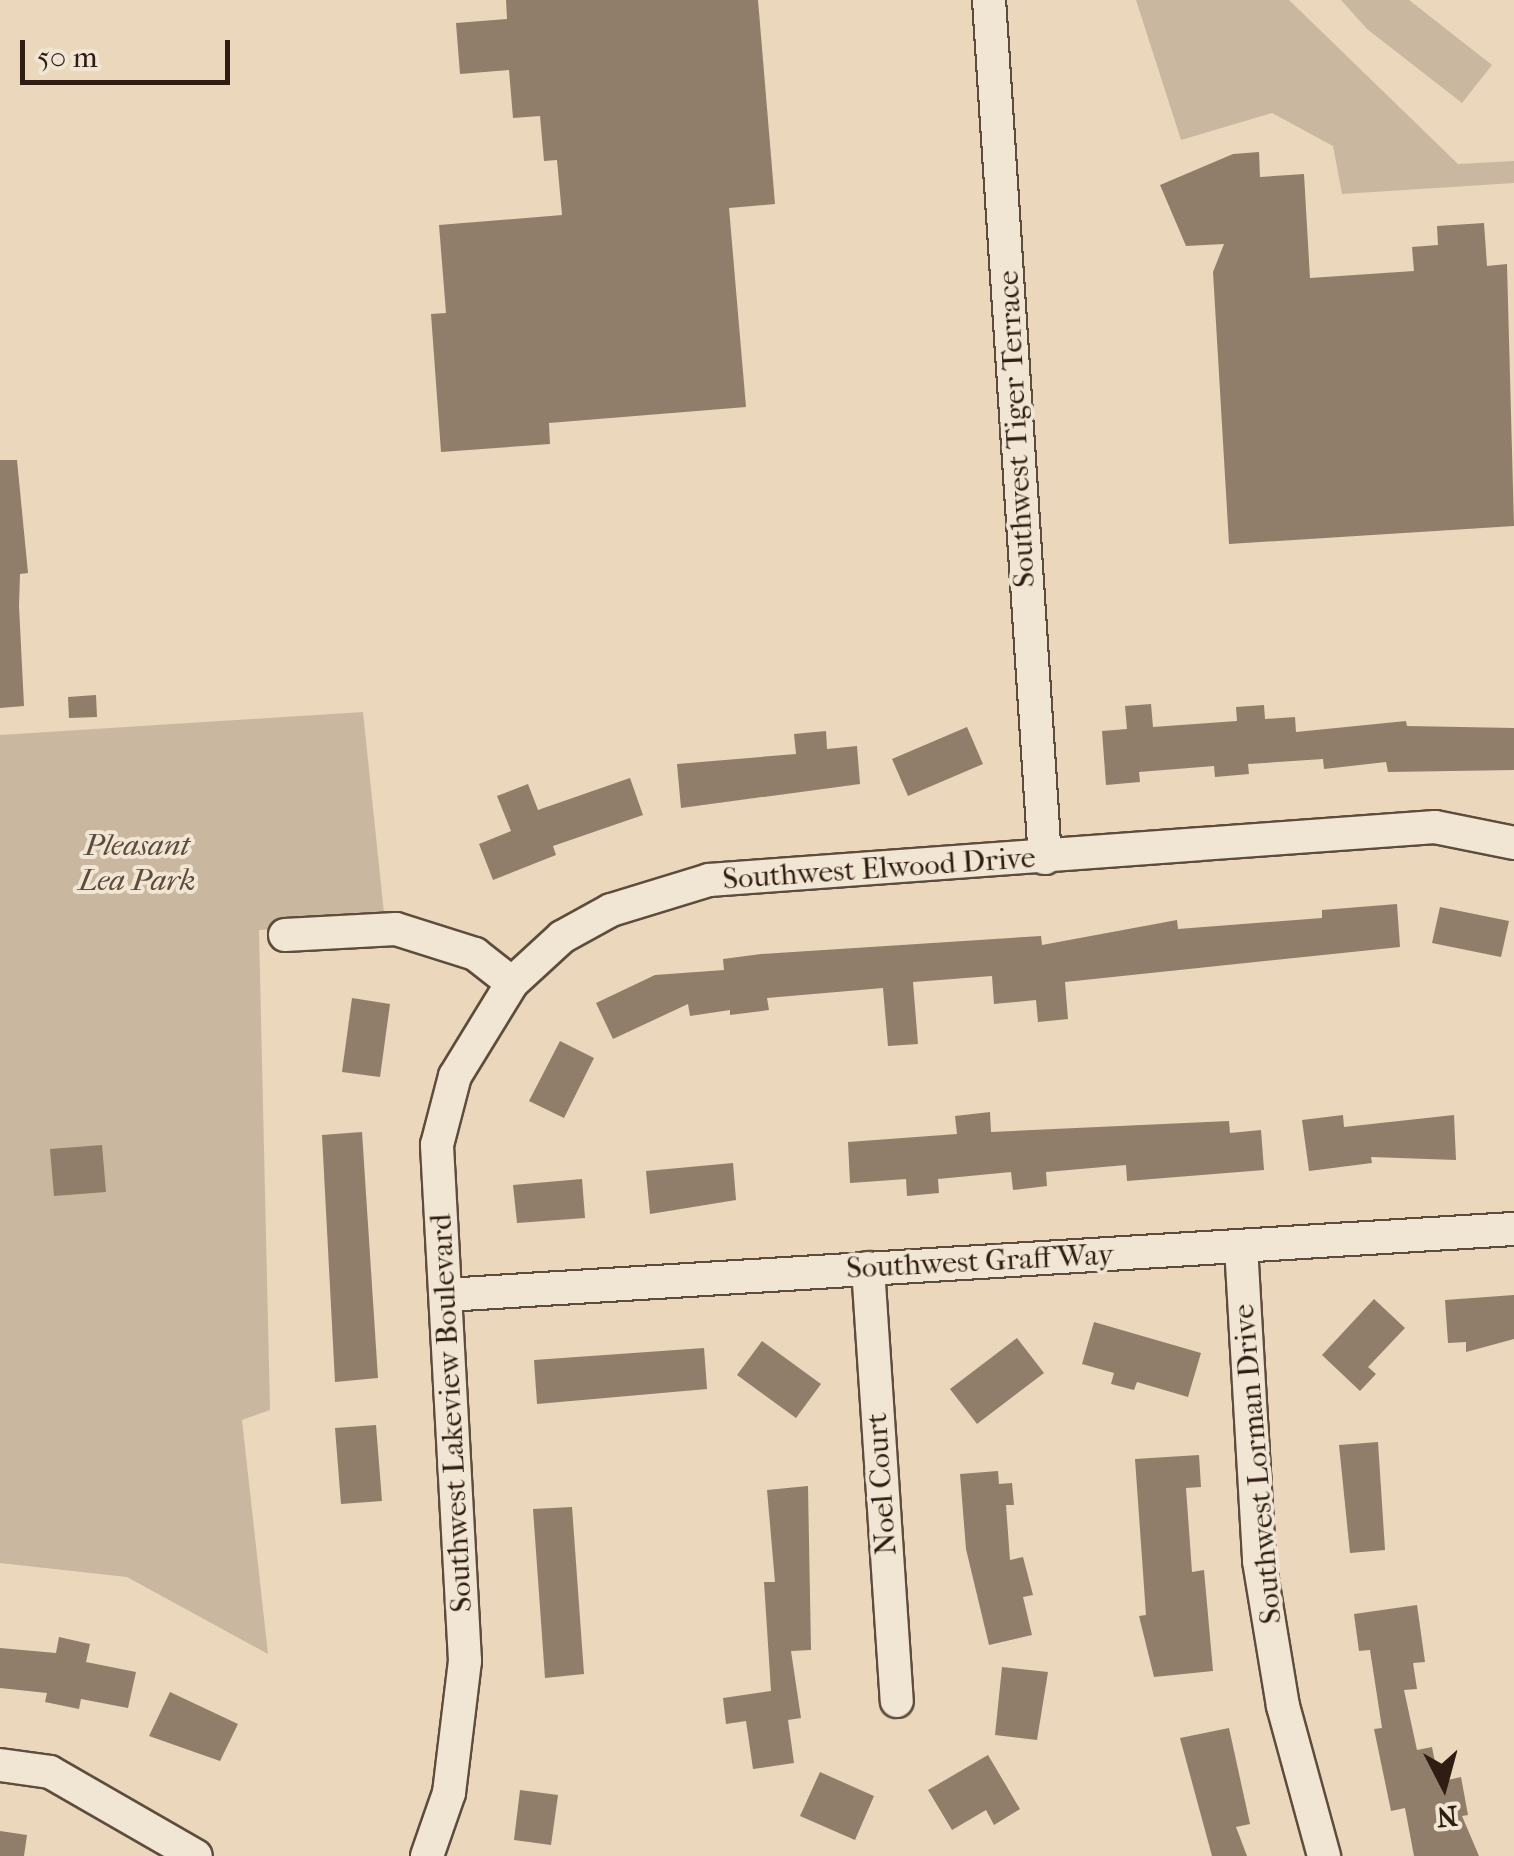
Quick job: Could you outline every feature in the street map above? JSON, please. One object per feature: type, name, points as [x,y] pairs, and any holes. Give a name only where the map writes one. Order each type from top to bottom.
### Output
[{"type":"street","name":"Southwest Tiger Terrace","points":[[989,0],[1044,858]]},
{"type":"street","name":"Southwest Elwood Drive","points":[[512,984],[562,937],[657,890],[709,880],[1435,827],[1514,843]]},
{"type":"street","points":[[285,935],[396,930],[422,935],[476,954],[512,984]]},
{"type":"street","name":"Southwest Lakeview Boulevard","points":[[426,1856],[449,1793],[465,1661],[437,1145],[455,1076],[512,984]]},
{"type":"street","name":"Southwest Graff Way","points":[[446,1295],[1514,1230]]},
{"type":"street","name":"Southwest Lorman Drive","points":[[1241,1246],[1259,1561],[1283,1706],[1324,1856]]},
{"type":"street","name":"Noel Court","points":[[868,1268],[897,1701]]},
{"type":"street","points":[[0,1765],[50,1772],[196,1856]]},
{"type":"green space","points":[[1136,0],[1289,0],[1458,164],[1514,161],[1514,183],[1342,194],[1333,146],[1272,113],[1181,140]]},
{"type":"green space","points":[[1341,0],[1409,0],[1492,65],[1462,103],[1367,29]]},
{"type":"green space","name":"Pleasant Lea Park","points":[[363,712],[385,923],[259,930],[270,1410],[242,1420],[268,1654],[127,1577],[0,1563],[0,735]]},
{"type":"building","points":[[506,0],[758,0],[775,204],[729,208],[746,407],[549,423],[550,444],[441,452],[431,314],[446,313],[439,225],[562,215],[557,160],[544,161],[540,116],[513,118],[509,70],[460,74],[456,23],[507,19]]},
{"type":"building","points":[[1259,152],[1260,177],[1304,174],[1310,278],[1414,271],[1412,247],[1438,245],[1437,226],[1484,223],[1487,266],[1507,264],[1514,526],[1229,544],[1213,272],[1224,244],[1186,246],[1160,185],[1233,154]]},
{"type":"building","points":[[0,460],[17,460],[28,573],[20,574],[19,606],[24,706],[0,708]]},
{"type":"building","points":[[96,695],[97,717],[69,718],[68,697]]},
{"type":"building","points":[[1151,704],[1153,727],[1237,721],[1236,707],[1264,705],[1265,719],[1295,717],[1296,732],[1406,721],[1407,726],[1514,728],[1514,770],[1388,772],[1386,762],[1324,769],[1323,759],[1248,764],[1249,774],[1215,777],[1214,766],[1139,772],[1140,782],[1106,785],[1102,731],[1127,729],[1125,706]]},
{"type":"building","points":[[967,727],[983,764],[908,796],[892,759]]},
{"type":"building","points":[[826,731],[827,749],[857,746],[860,784],[681,808],[677,764],[796,754],[794,734]]},
{"type":"building","points":[[630,778],[643,815],[553,846],[556,855],[493,880],[479,844],[511,831],[497,796],[528,784],[538,810]]},
{"type":"building","points":[[1397,904],[1400,947],[1065,982],[1068,1019],[1038,1022],[1036,1000],[994,1004],[992,976],[913,982],[918,1044],[888,1046],[883,988],[767,998],[769,1010],[730,1015],[730,1010],[690,1016],[688,1004],[613,1039],[596,1003],[655,975],[724,970],[723,959],[761,954],[1041,936],[1042,945],[1177,920],[1178,929],[1322,918],[1322,910]]},
{"type":"building","points":[[1440,907],[1509,921],[1501,957],[1432,943]]},
{"type":"building","points":[[352,998],[390,1004],[380,1077],[342,1072]]},
{"type":"building","points":[[560,1041],[594,1058],[564,1118],[529,1101]]},
{"type":"building","points":[[990,1112],[991,1132],[1229,1121],[1230,1133],[1261,1130],[1264,1170],[1127,1181],[1126,1165],[1046,1172],[1047,1186],[1013,1190],[1011,1172],[938,1179],[939,1193],[907,1196],[906,1179],[850,1183],[848,1142],[957,1134],[955,1116]]},
{"type":"building","points":[[1343,1115],[1344,1127],[1454,1115],[1456,1160],[1371,1157],[1372,1163],[1309,1171],[1302,1120]]},
{"type":"building","points":[[362,1132],[378,1378],[335,1382],[322,1135]]},
{"type":"building","points":[[102,1145],[106,1192],[54,1196],[50,1149]]},
{"type":"building","points":[[733,1163],[736,1200],[650,1214],[646,1171]]},
{"type":"building","points":[[582,1179],[585,1218],[517,1223],[513,1185]]},
{"type":"building","points":[[1514,1295],[1514,1339],[1466,1352],[1466,1342],[1448,1343],[1445,1300]]},
{"type":"building","points":[[1374,1299],[1405,1328],[1368,1367],[1376,1374],[1360,1391],[1322,1355]]},
{"type":"building","points":[[1094,1322],[1201,1353],[1188,1397],[1137,1382],[1134,1390],[1111,1384],[1114,1373],[1082,1364]]},
{"type":"building","points":[[1017,1338],[1044,1373],[977,1424],[950,1389]]},
{"type":"building","points":[[762,1341],[821,1384],[796,1418],[737,1375]]},
{"type":"building","points":[[704,1348],[707,1389],[537,1404],[534,1360]]},
{"type":"building","points":[[376,1425],[382,1501],[341,1504],[335,1428]]},
{"type":"building","points":[[1378,1442],[1385,1550],[1350,1553],[1339,1445]]},
{"type":"building","points":[[1199,1455],[1201,1487],[1186,1488],[1192,1572],[1204,1570],[1213,1671],[1154,1677],[1139,1616],[1146,1615],[1135,1459]]},
{"type":"building","points":[[998,1471],[999,1484],[1012,1483],[1014,1505],[1006,1505],[1010,1560],[1023,1557],[1033,1595],[1023,1597],[1032,1635],[989,1645],[966,1549],[960,1474]]},
{"type":"building","points":[[808,1486],[811,1650],[791,1651],[801,1718],[788,1720],[794,1763],[753,1769],[746,1721],[726,1724],[723,1698],[771,1691],[764,1582],[775,1582],[767,1490]]},
{"type":"building","points":[[572,1507],[584,1674],[545,1678],[533,1509]]},
{"type":"building","points":[[1417,1605],[1425,1662],[1413,1663],[1417,1689],[1404,1690],[1417,1750],[1432,1747],[1439,1782],[1461,1777],[1468,1815],[1462,1816],[1479,1856],[1414,1856],[1405,1808],[1391,1811],[1374,1729],[1382,1728],[1370,1650],[1359,1651],[1354,1614]]},
{"type":"building","points":[[59,1637],[90,1644],[86,1662],[136,1672],[128,1708],[81,1699],[79,1709],[45,1702],[47,1693],[0,1688],[0,1648],[56,1653]]},
{"type":"building","points":[[1002,1667],[1048,1672],[1037,1740],[995,1735]]},
{"type":"building","points":[[170,1692],[238,1724],[220,1761],[149,1736]]},
{"type":"building","points":[[1229,1728],[1250,1824],[1236,1827],[1247,1856],[1212,1856],[1180,1738]]},
{"type":"building","points":[[988,1755],[1020,1809],[994,1825],[986,1810],[952,1830],[928,1790]]},
{"type":"building","points":[[820,1772],[874,1796],[855,1840],[800,1816]]},
{"type":"building","points":[[520,1790],[558,1795],[551,1845],[514,1840]]},
{"type":"building","points":[[0,1831],[27,1835],[24,1856],[0,1856]]}]
